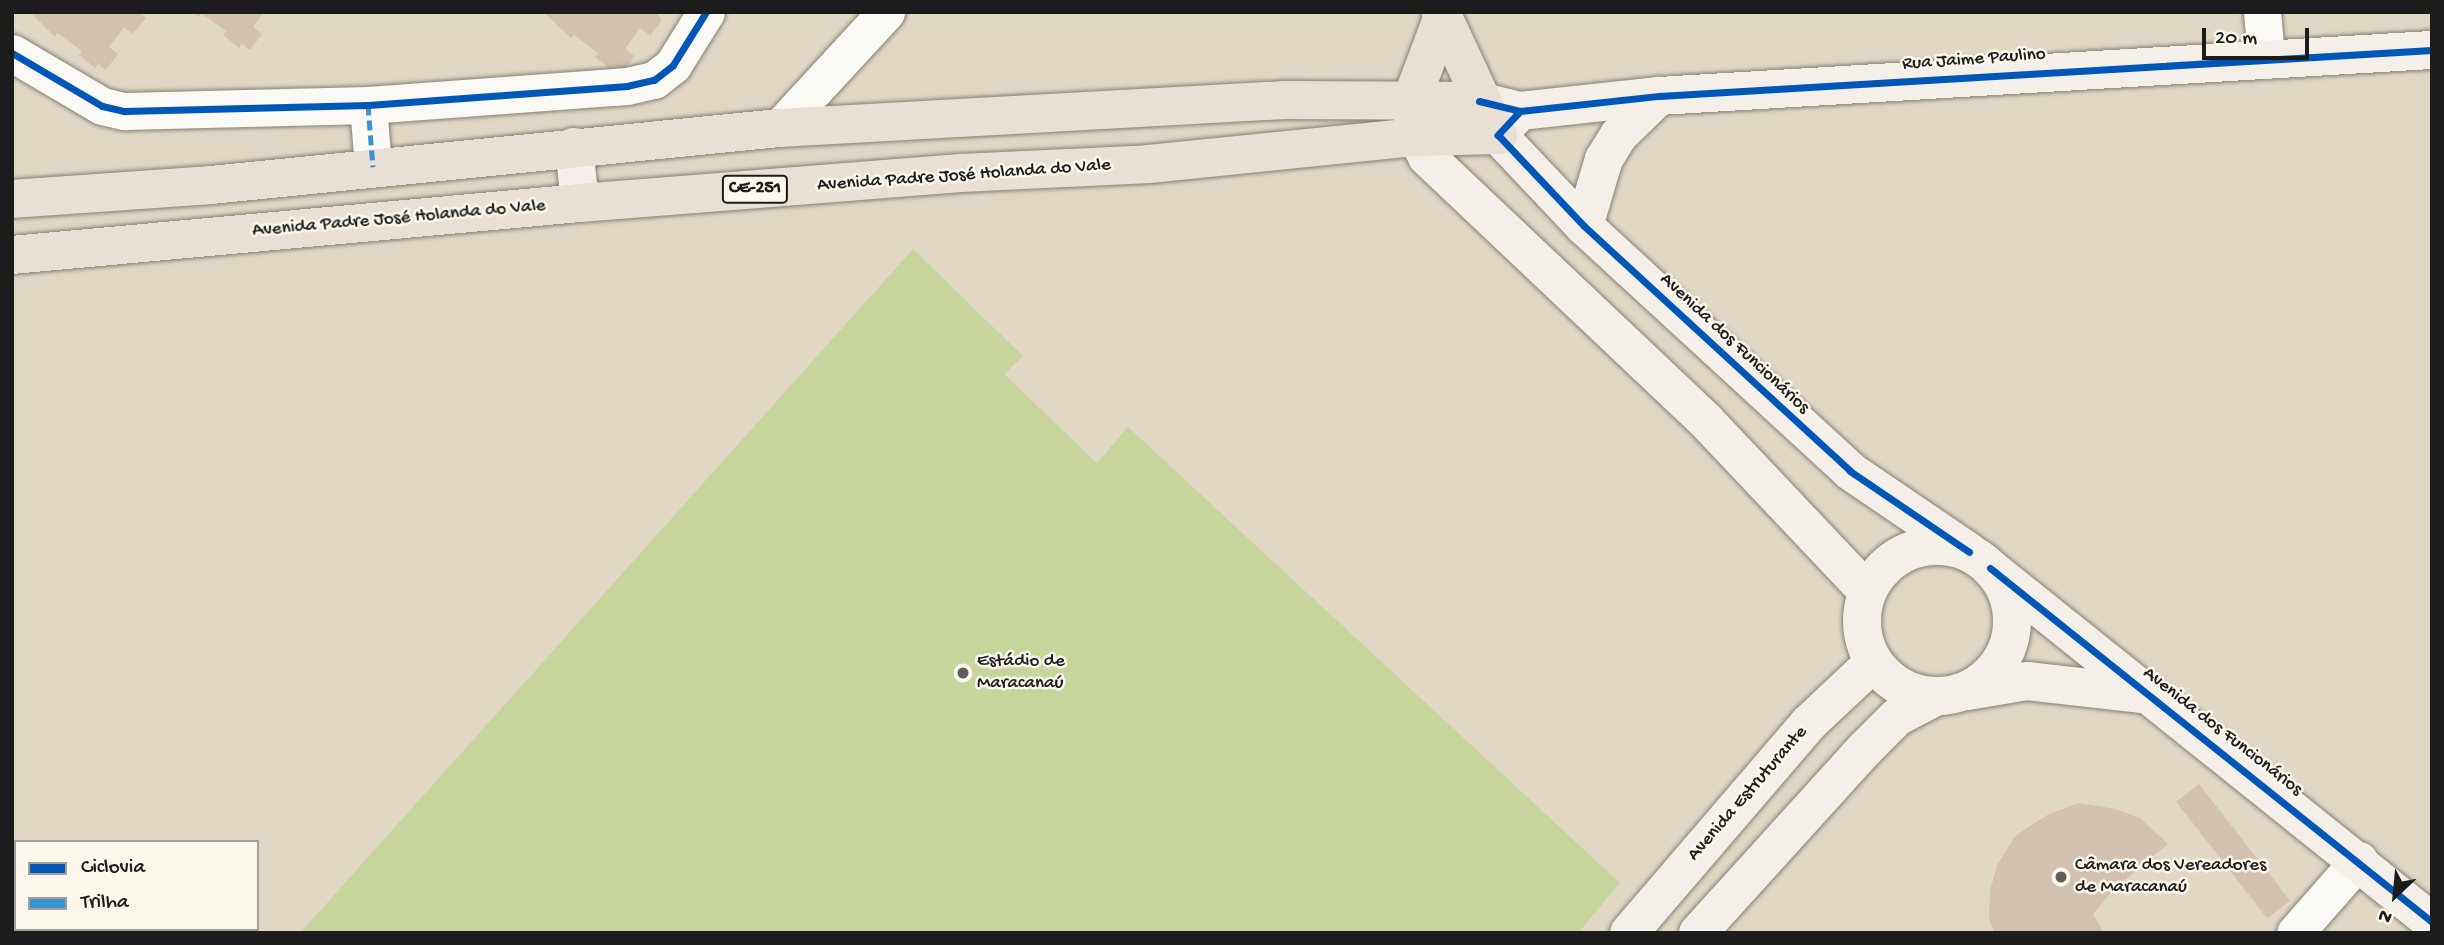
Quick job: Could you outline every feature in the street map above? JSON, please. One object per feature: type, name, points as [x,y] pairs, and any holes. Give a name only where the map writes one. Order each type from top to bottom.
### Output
[{"type":"main road","name":"Avenida dos Funcionários","points":[[1442,14],[1479,101],[1509,123]]},
{"type":"main road","points":[[1414,120],[1442,14]]},
{"type":"main road","name":"Avenida Padre José Holanda do Vale","points":[[12,199],[211,185],[779,128],[1285,100],[1414,120],[1509,123]]},
{"type":"main road","name":"Avenida Padre José Holanda do Vale","points":[[12,255],[580,203],[961,173],[1149,164],[1414,120],[1479,101]]},
{"type":"street","points":[[12,53],[102,106],[124,111],[368,105],[627,86],[654,80],[673,65],[706,12]]},
{"type":"street","points":[[779,128],[886,12]]},
{"type":"street","points":[[2262,12],[2266,56]]},
{"type":"street","name":"Rua Jaime Paulino","points":[[1509,123],[1659,96],[2266,56],[2432,50]]},
{"type":"street","points":[[1584,226],[1604,159],[1619,135],[1659,96]]},
{"type":"street","points":[[368,105],[373,167]]},
{"type":"street","points":[[1414,120],[1427,158],[1706,421],[1867,591]]},
{"type":"street","name":"Avenida dos Funcionários","points":[[1509,123],[1584,226],[1850,471],[1979,560],[2359,860],[2432,922]]},
{"type":"street","points":[[574,147],[580,203]]},
{"type":"street","points":[[1698,933],[1865,749],[1897,718],[1950,694],[1992,673],[2011,638],[2008,601],[1979,560],[1945,546],[1921,547],[1899,555],[1880,571],[1867,591],[1861,614],[1863,639],[1873,663],[1890,681],[1912,693],[1950,694],[2027,681],[2150,695]]},
{"type":"street","name":"Avenida Estruturante","points":[[1629,933],[1808,724],[1873,663]]},
{"type":"street","points":[[2295,933],[2359,860]]},
{"type":"green space","name":"Estádio de Maracanaú","points":[[913,249],[1023,356],[1004,374],[1097,463],[1128,427],[1620,883],[1578,933],[300,933]]},
{"type":"building","points":[[30,12],[138,12],[146,18],[133,34],[124,27],[109,47],[118,54],[106,70],[98,64],[95,68],[79,55],[82,51],[57,33],[55,37]]},
{"type":"building","points":[[193,12],[264,12],[253,27],[262,34],[250,50],[242,44],[239,48],[223,35],[226,31],[201,13],[199,17]]},
{"type":"building","points":[[544,12],[655,12],[662,20],[650,36],[640,28],[625,49],[635,56],[623,72],[614,66],[611,69],[595,57],[598,53],[574,35],[571,38]]},
{"type":"building","points":[[2199,784],[2290,901],[2267,918],[2176,802]]},
{"type":"building","name":"Câmara dos Vereadores de Maracanaú","points":[[2079,803],[2116,809],[2141,819],[2168,844],[2114,889],[2093,914],[2104,933],[1995,933],[1989,919],[1990,891],[1997,865],[2016,835],[2049,814]]},
{"type":"marked path","points":[[368,105],[373,167]]},
{"type":"cycle path","points":[[12,53],[102,106],[124,111],[368,105],[627,86],[654,80],[673,65],[706,12]]},
{"type":"cycle path","points":[[1479,101],[1520,111],[1659,96],[2432,50]]},
{"type":"cycle path","points":[[1520,111],[1498,135],[1584,226],[1850,471],[1969,552]]},
{"type":"cycle path","points":[[1990,568],[2432,922]]},
{"type":"place","name":"Estádio de Maracanaú","points":[[963,673]]},
{"type":"place","name":"Câmara dos Vereadores de Maracanaú","points":[[2061,877]]}]
